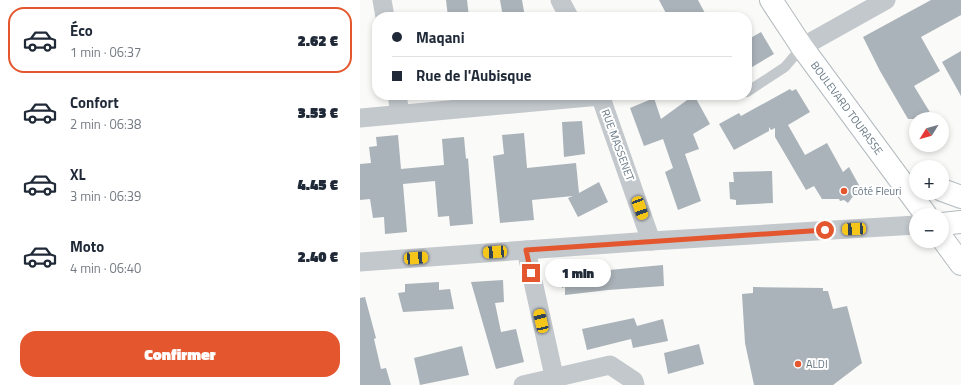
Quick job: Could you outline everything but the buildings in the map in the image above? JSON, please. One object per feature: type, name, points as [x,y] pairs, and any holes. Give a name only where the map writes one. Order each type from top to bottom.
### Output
[{"type":"main road","name":"BOULEVARD TOURASSE","points":[[771,0],[802,47],[907,179],[922,208]]},
{"type":"main road","points":[[949,193],[961,197]]},
{"type":"main road","points":[[949,223],[961,222]]},
{"type":"main road","points":[[949,248],[961,264]]},
{"type":"street","points":[[382,0],[383,12]]},
{"type":"street","points":[[560,0],[566,12]]},
{"type":"street","points":[[802,47],[886,0]]},
{"type":"street","points":[[360,118],[398,104],[488,100]]},
{"type":"street","name":"RUE MASSENET","points":[[602,100],[651,240]]},
{"type":"street","points":[[360,262],[651,240],[909,225]]},
{"type":"street","points":[[526,250],[555,381]]},
{"type":"street","points":[[523,385],[555,381],[610,364],[634,381],[635,385]]},
{"type":"lane","points":[[752,89],[785,67],[802,47]]},
{"type":"place","name":"Côté Fleuri","points":[[844,191]]},
{"type":"place","name":"ALDI","points":[[798,364]]},
{"type":"route","points":[[531,273],[526,250],[651,240],[825,230]]}]
